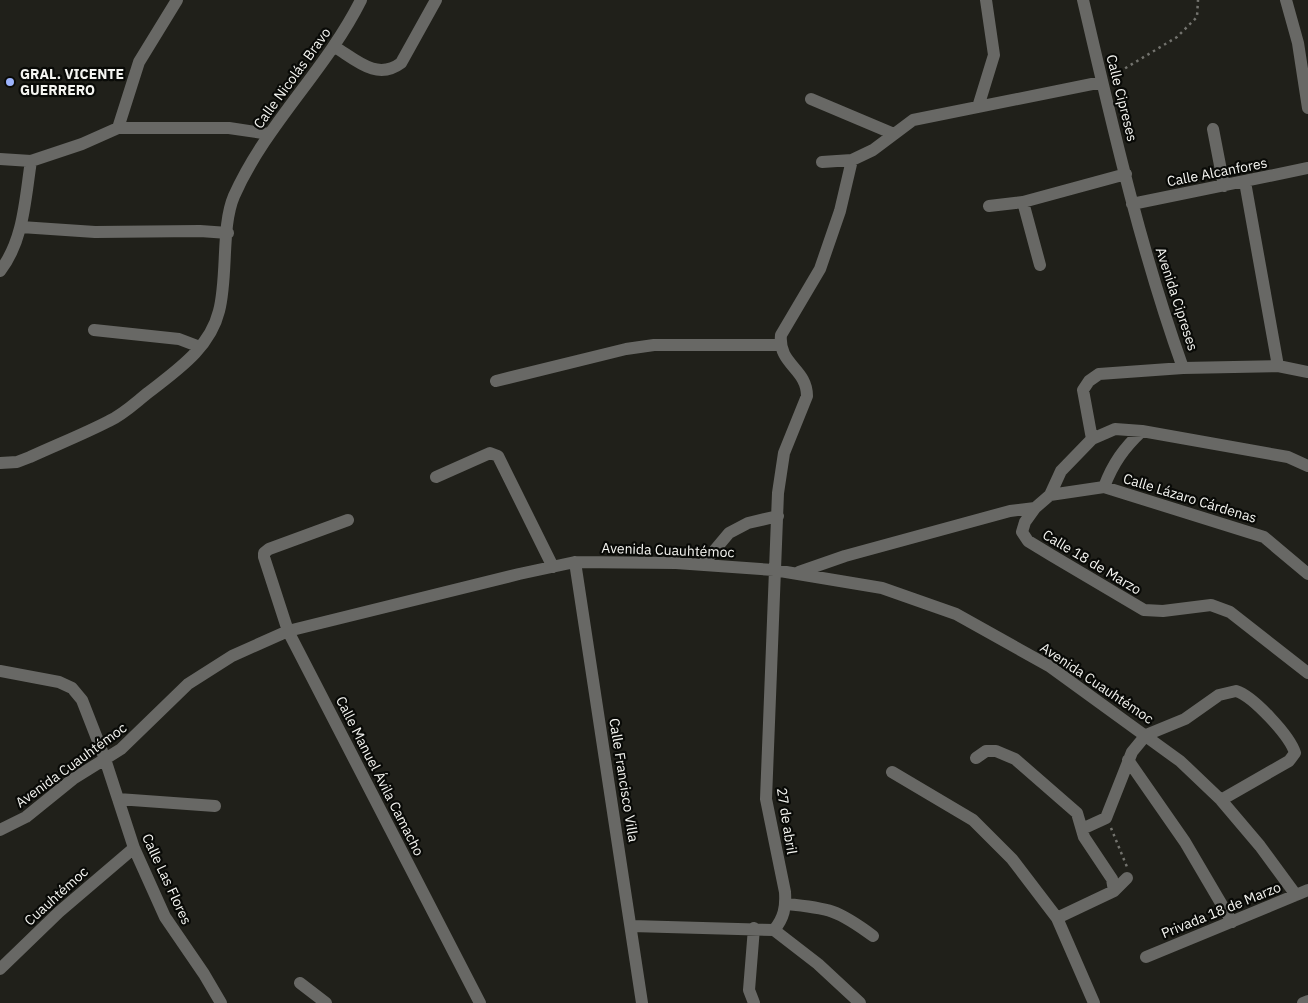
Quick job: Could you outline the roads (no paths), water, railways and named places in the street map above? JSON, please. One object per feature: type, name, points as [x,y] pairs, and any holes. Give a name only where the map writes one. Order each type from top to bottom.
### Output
[{"type":"street","points":[[118,128],[140,62],[177,0]]},
{"type":"street","name":"Calle Nicolás Bravo","points":[[0,463],[17,462],[30,457],[110,420],[186,362],[200,347],[212,330],[219,312],[228,233],[228,214],[234,197],[269,134],[335,46],[361,0]]},
{"type":"street","points":[[335,46],[372,70],[386,71],[394,68],[401,63],[436,0]]},
{"type":"street","points":[[978,107],[994,55],[986,0]]},
{"type":"street","name":"Calle Cipreses","points":[[1083,0],[1132,204]]},
{"type":"street","points":[[1286,0],[1298,43],[1308,108]]},
{"type":"street","points":[[822,162],[852,160],[873,150],[913,120],[1102,82]]},
{"type":"street","points":[[811,99],[894,134]]},
{"type":"street","points":[[0,159],[31,161],[82,144],[118,128],[229,128],[269,134]]},
{"type":"street","points":[[1213,129],[1224,186]]},
{"type":"street","points":[[496,381],[626,349],[654,345],[780,345],[781,335],[787,322],[820,269],[840,211],[852,160]]},
{"type":"street","points":[[0,270],[10,258],[21,227],[31,161]]},
{"type":"street","name":"Calle Alcanfores","points":[[1132,204],[1308,168]]},
{"type":"street","points":[[989,206],[1022,202],[1126,174]]},
{"type":"street","points":[[1245,182],[1278,366]]},
{"type":"street","points":[[1022,202],[1040,265]]},
{"type":"street","name":"Avenida Cipreses","points":[[1132,204],[1170,333],[1183,368],[1278,366],[1308,372]]},
{"type":"street","points":[[21,227],[95,232],[200,231],[228,233]]},
{"type":"street","points":[[94,330],[179,339],[200,347]]},
{"type":"street","name":"27 de abril","points":[[774,930],[782,920],[786,904],[786,892],[766,799],[778,494],[784,453],[807,396],[807,386],[801,374],[786,361],[780,345]]},
{"type":"street","points":[[1092,439],[1083,390],[1089,381],[1099,374],[1183,368]]},
{"type":"street","points":[[798,573],[845,556],[1010,511],[1035,508],[1050,495],[1061,471],[1092,439],[1115,429],[1142,431],[1288,457],[1308,466]]},
{"type":"street","points":[[1104,487],[1111,467],[1121,452],[1142,431]]},
{"type":"street","points":[[436,477],[490,453],[498,456],[553,567]]},
{"type":"street","name":"Calle Lázaro Cárdenas","points":[[1050,495],[1104,487],[1264,537],[1308,574]]},
{"type":"street","name":"Calle 18 de Marzo","points":[[1035,508],[1022,532],[1028,540],[1043,550],[1144,610],[1162,612],[1210,606],[1230,612],[1308,673]]},
{"type":"street","points":[[703,564],[729,533],[748,523],[778,516]]},
{"type":"street","name":"Calle Manuel Ávila Camacho","points":[[348,520],[269,549],[264,553],[264,557],[288,631],[480,1003]]},
{"type":"street","name":"Avenida Cuauhtémoc","points":[[0,830],[26,817],[73,779],[136,737],[188,684],[232,656],[288,631],[575,562],[703,564],[798,573],[882,588],[956,614],[1049,666],[1180,761],[1221,800],[1302,893]]},
{"type":"street","name":"Calle Francisco Villa","points":[[575,562],[632,926],[642,1003]]},
{"type":"street","name":"Calle Las Flores","points":[[0,671],[59,682],[72,688],[82,700],[105,759],[134,848],[165,917],[204,974],[221,1003]]},
{"type":"street","points":[[1082,829],[1106,818],[1128,760],[1136,745],[1146,735],[1186,719],[1219,695],[1236,690],[1250,698],[1294,747],[1295,753],[1289,761],[1221,800]]},
{"type":"street","points":[[976,758],[986,751],[996,751],[1014,759],[1077,814],[1084,837],[1112,879],[1114,891]]},
{"type":"street","points":[[1128,760],[1185,842],[1232,922]]},
{"type":"street","points":[[892,772],[973,820],[1012,859],[1057,918],[1094,1003]]},
{"type":"street","points":[[118,799],[215,806]]},
{"type":"street","name":"Cuauhtémoc","points":[[0,968],[59,912],[134,848]]},
{"type":"street","points":[[1057,918],[1114,891],[1128,878]]},
{"type":"street","name":"Privada 18 de Marzo","points":[[1146,956],[1302,893]]},
{"type":"street","points":[[786,904],[821,907],[845,915],[873,936]]},
{"type":"street","points":[[632,926],[774,930],[818,964],[860,1003]]},
{"type":"street","points":[[754,928],[748,990],[754,1003]]},
{"type":"street","points":[[300,983],[326,1003]]},
{"type":"street","points":[[1302,1003],[1308,1002]]},
{"type":"place","name":"GRAL. VICENTE GUERRERO","points":[[10,82]]}]
